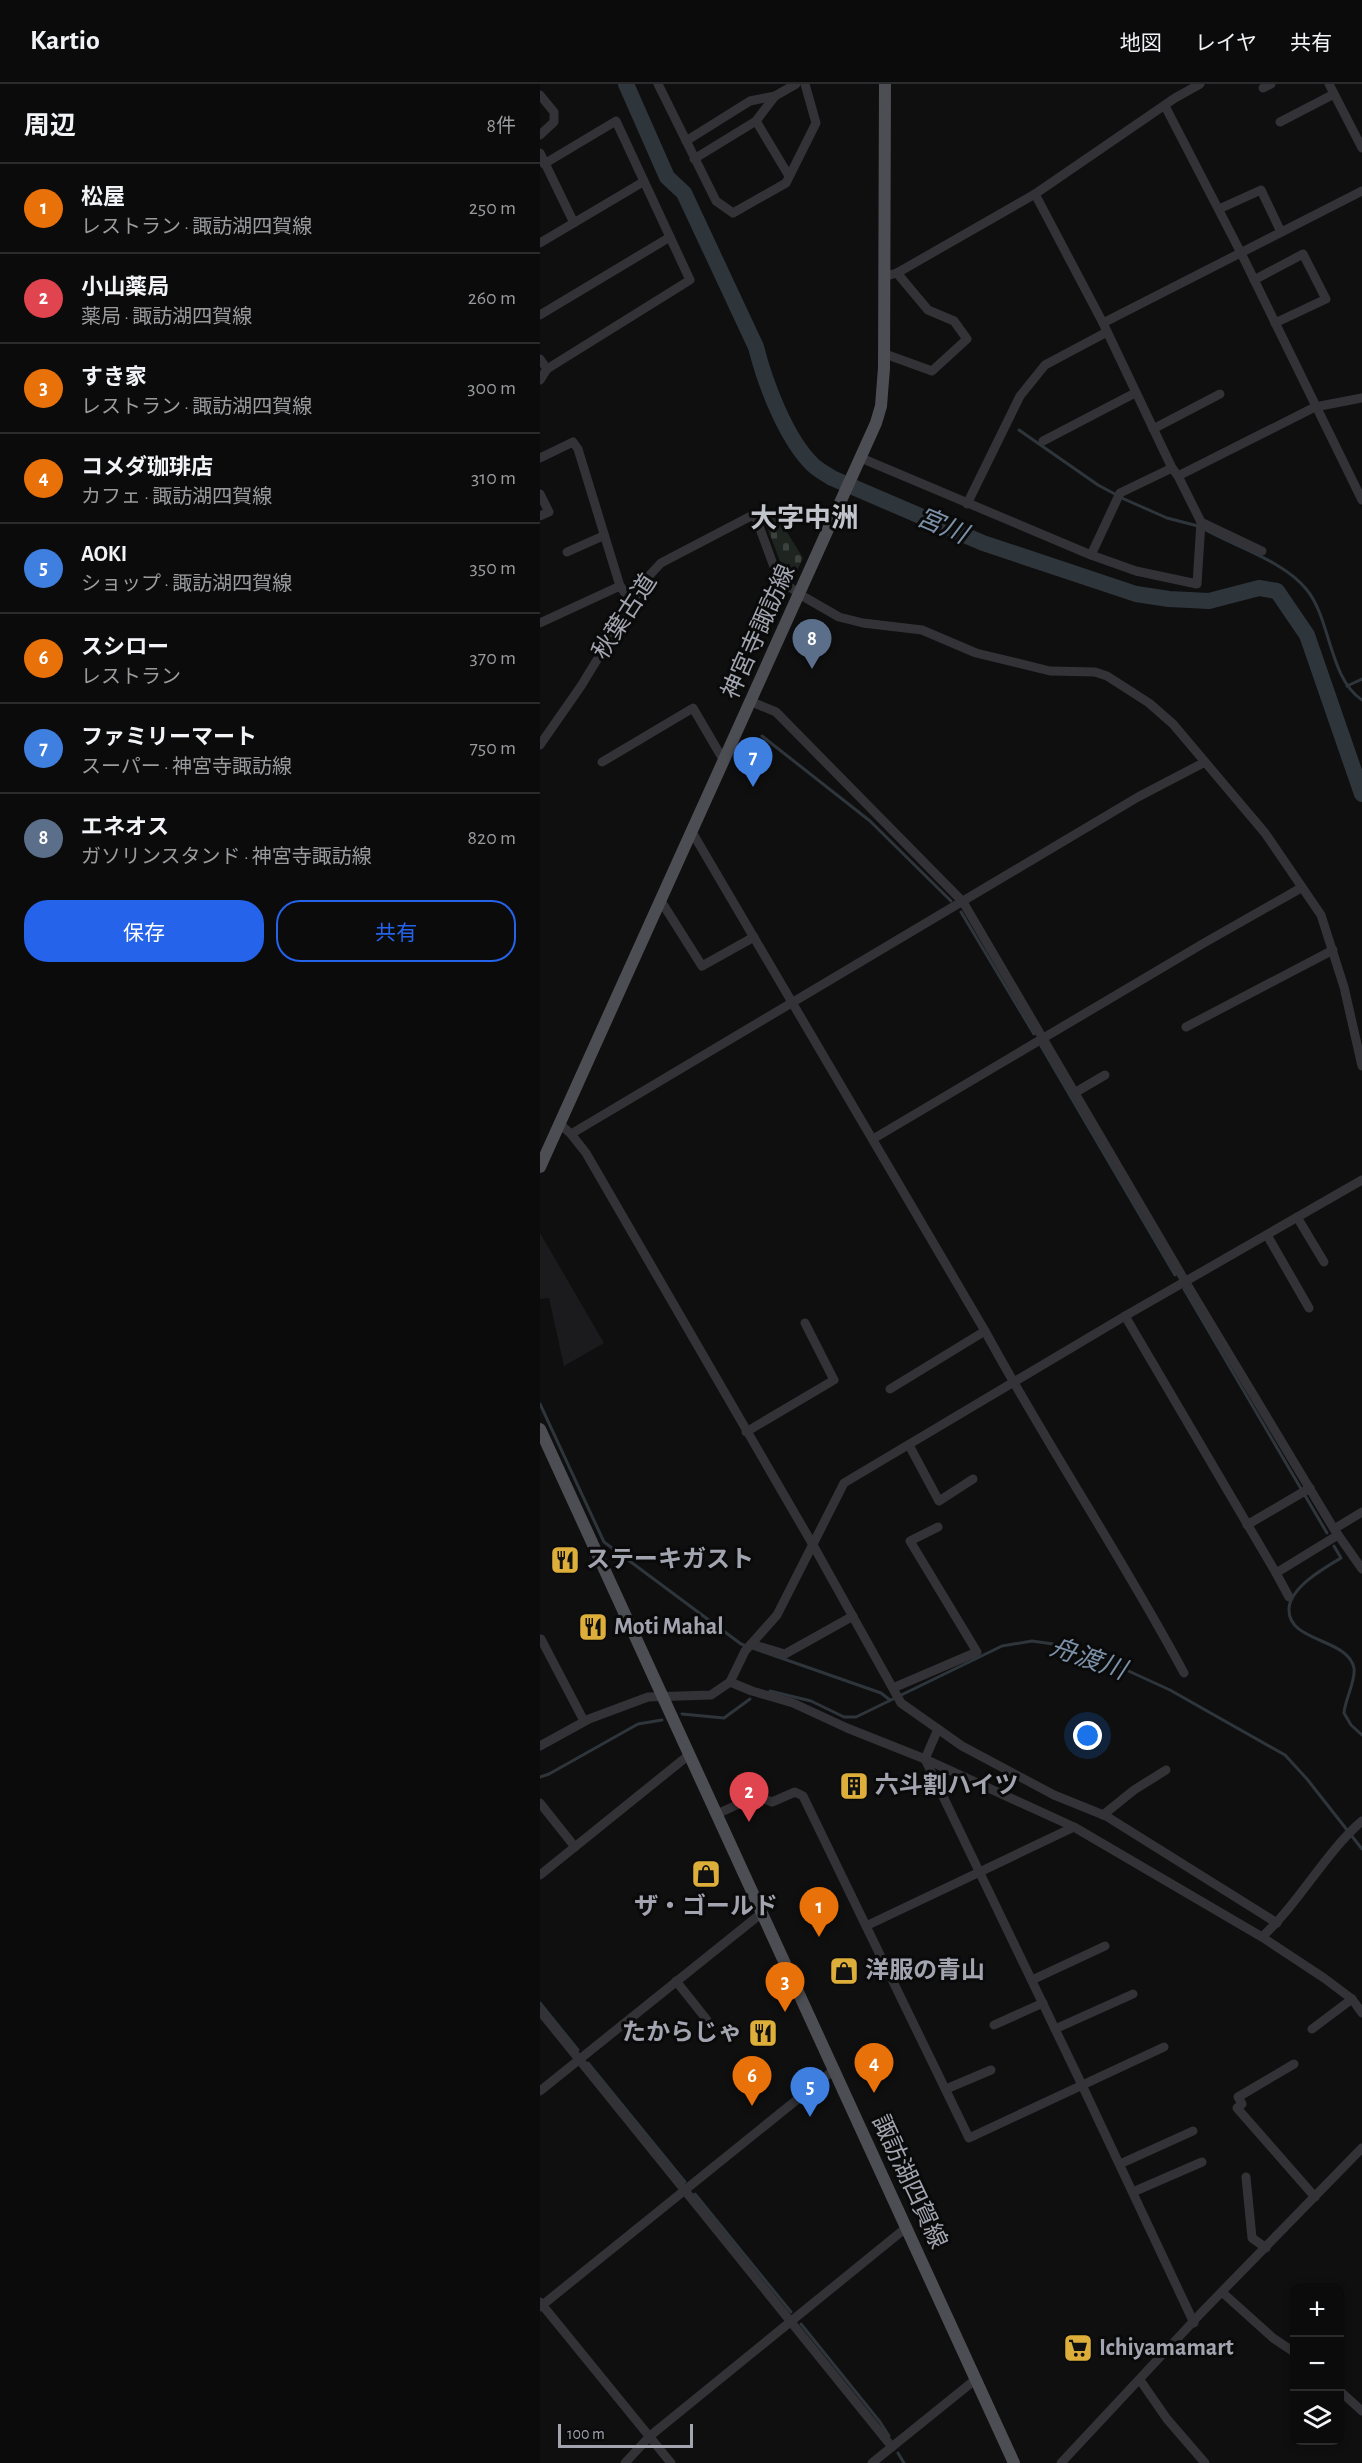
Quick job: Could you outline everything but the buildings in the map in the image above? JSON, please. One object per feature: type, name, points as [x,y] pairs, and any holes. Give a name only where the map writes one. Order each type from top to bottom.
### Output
[{"type":"main road","name":"神宮寺諏訪線","points":[[540,1167],[752,702],[876,423],[881,406],[891,274],[885,84]]},
{"type":"main road","name":"諏訪湖四賀線","points":[[540,1429],[1014,2463]]},
{"type":"street","points":[[686,141],[750,101],[775,96],[796,84]]},
{"type":"street","points":[[661,85],[694,159],[716,201],[733,213],[786,183],[816,123],[805,84]]},
{"type":"street","points":[[885,354],[932,371],[968,339],[954,321],[928,310],[891,274],[1035,194],[1200,84]]},
{"type":"street","points":[[1329,84],[1362,148]]},
{"type":"street","points":[[1280,122],[1334,94]]},
{"type":"street","points":[[540,95],[554,112],[554,122],[540,135]]},
{"type":"street","points":[[694,159],[756,121],[775,96]]},
{"type":"street","points":[[1165,106],[1219,209],[1362,500]]},
{"type":"street","points":[[540,380],[547,369],[690,280],[616,121],[544,164]]},
{"type":"street","points":[[756,121],[789,176]]},
{"type":"street","points":[[540,153],[574,222]]},
{"type":"street","points":[[540,243],[643,182]]},
{"type":"street","points":[[1219,209],[1261,190],[1281,232]]},
{"type":"street","points":[[967,504],[1020,396],[1045,365],[1105,328],[1241,253],[1362,191]]},
{"type":"street","points":[[858,463],[967,504],[1091,555],[1136,571],[1197,584],[1201,522],[1105,328],[1035,194]]},
{"type":"street","points":[[540,315],[670,237]]},
{"type":"street","points":[[1254,280],[1303,254],[1326,299],[1275,323]]},
{"type":"street","points":[[540,359],[547,369]]},
{"type":"street","points":[[1043,441],[1136,393]]},
{"type":"street","points":[[1153,429],[1220,394]]},
{"type":"street","points":[[1091,555],[1120,493],[1175,472],[1316,408],[1362,398]]},
{"type":"street","points":[[540,458],[573,442],[578,449],[620,586],[633,604]]},
{"type":"street","points":[[540,494],[549,512],[540,516]]},
{"type":"street","name":"秋葉古道","points":[[540,745],[581,686],[647,578],[661,562],[751,516],[756,518],[776,572],[782,581],[799,594]]},
{"type":"street","points":[[1201,522],[1262,551]]},
{"type":"street","points":[[567,552],[603,536]]},
{"type":"street","points":[[540,623],[620,586]]},
{"type":"street","points":[[799,594],[839,617],[863,623],[922,630],[976,653],[1050,671],[1066,673],[1083,670],[1107,676],[1149,703],[1173,724],[1265,833],[1321,915],[1333,950],[1362,1066]]},
{"type":"street","points":[[752,702],[776,712],[963,902],[1185,1281],[1336,1532],[1362,1569]]},
{"type":"street","points":[[602,762],[693,708],[724,761]]},
{"type":"street","points":[[571,1134],[1138,797],[1205,762]]},
{"type":"street","points":[[692,832],[791,1004],[986,1331],[1013,1383],[1147,1605],[1184,1673]]},
{"type":"street","points":[[873,1139],[1301,888]]},
{"type":"street","points":[[661,901],[702,966],[754,937]]},
{"type":"street","points":[[1186,1026],[1333,950]]},
{"type":"street","points":[[1076,1092],[1105,1075]]},
{"type":"street","points":[[560,1124],[586,1153],[813,1545],[900,1702],[962,1746],[1054,1795],[1103,1815],[1277,1923]]},
{"type":"street","points":[[540,1734],[542,1744],[584,1721],[619,1706],[663,1695],[711,1695],[730,1682],[749,1646],[777,1615],[844,1483],[1125,1316],[1362,1180]]},
{"type":"street","points":[[1297,1217],[1324,1262]]},
{"type":"street","points":[[1267,1235],[1309,1308]]},
{"type":"street","points":[[1125,1316],[1289,1597]]},
{"type":"street","points":[[746,1432],[834,1380],[805,1323]]},
{"type":"street","points":[[890,1389],[986,1331]]},
{"type":"street","points":[[909,1444],[939,1501],[973,1479]]},
{"type":"street","points":[[1247,1524],[1310,1488]]},
{"type":"street","points":[[1276,1573],[1362,1512]]},
{"type":"street","points":[[894,1690],[977,1652],[910,1541],[938,1527]]},
{"type":"street","points":[[749,1646],[785,1654],[853,1617]]},
{"type":"street","points":[[541,1639],[584,1721]]},
{"type":"street","points":[[730,1682],[793,1703],[847,1728],[925,1759],[1074,1827],[1262,1937],[1352,2000],[1362,2013]]},
{"type":"street","points":[[938,1729],[925,1759],[1194,2323]]},
{"type":"street","points":[[540,1875],[690,1754]]},
{"type":"street","points":[[1103,1815],[1134,1790],[1166,1770]]},
{"type":"street","points":[[717,1814],[756,1796],[772,1802],[795,1792],[803,1796],[969,2138],[1164,2047]]},
{"type":"street","points":[[540,1803],[575,1847]]},
{"type":"street","points":[[1262,1937],[1277,1923],[1345,1837],[1362,1821]]},
{"type":"street","points":[[866,1926],[1074,1827]]},
{"type":"street","points":[[540,2091],[763,1912]]},
{"type":"street","points":[[1032,1980],[1105,1946]]},
{"type":"street","points":[[676,1982],[707,2020]]},
{"type":"street","points":[[1055,2029],[1133,1994]]},
{"type":"street","points":[[1312,2028],[1352,2000]]},
{"type":"street","points":[[994,2025],[1042,2003]]},
{"type":"street","points":[[540,2011],[892,2447]]},
{"type":"street","points":[[1294,2064],[1238,2097],[1242,2104],[1238,2109],[1315,2197]]},
{"type":"street","points":[[671,2463],[541,2305],[685,2192],[835,2069]]},
{"type":"street","points":[[946,2090],[991,2070]]},
{"type":"street","points":[[1120,2164],[1193,2131]]},
{"type":"street","points":[[1061,2463],[1362,2148]]},
{"type":"street","points":[[1132,2192],[1202,2162]]},
{"type":"street","points":[[1246,2177],[1252,2238],[1266,2248]]},
{"type":"street","points":[[625,2463],[650,2436],[907,2227]]},
{"type":"street","points":[[1223,2293],[1273,2338],[1290,2349]]},
{"type":"street","points":[[872,2463],[976,2379]]},
{"type":"street","points":[[1140,2380],[1167,2419],[1205,2463]]},
{"type":"street","points":[[1344,2395],[1362,2411]]},
{"type":"shaded area","points":[[540,1233],[604,1343],[564,1366],[549,1298],[540,1299]]},
{"type":"green space","points":[[773,510],[803,558],[793,579],[783,569],[762,514]]},
{"type":"waterway","name":"宮川","points":[[626,84],[667,177],[684,193],[756,347],[765,377],[785,426],[813,465],[832,478],[983,543],[1136,594],[1169,599],[1209,601],[1259,588],[1277,591],[1307,635],[1362,794]]},
{"type":"waterway","points":[[1019,430],[1098,485],[1124,499],[1167,518],[1198,526]]},
{"type":"waterway","points":[[1204,529],[1273,563],[1286,571],[1307,590],[1315,602],[1343,678],[1362,700]]},
{"type":"waterway","points":[[1347,686],[1362,679]]},
{"type":"waterway","points":[[762,736],[870,821],[951,901]]},
{"type":"waterway","points":[[961,912],[1034,1034]]},
{"type":"waterway","points":[[1041,1046],[1175,1275]]},
{"type":"waterway","points":[[1184,1289],[1327,1533]]},
{"type":"waterway","points":[[540,1404],[604,1542],[741,1644],[881,1693],[890,1700]]},
{"type":"waterway","points":[[1334,1546],[1341,1558],[1302,1586],[1291,1600],[1289,1608],[1291,1619],[1297,1628],[1341,1650],[1349,1658],[1354,1673],[1344,1713],[1351,1725],[1362,1735]]},
{"type":"waterway","name":"舟渡川","points":[[770,1691],[811,1701],[844,1717],[856,1717],[1002,1646],[1032,1641],[1087,1652],[1170,1690],[1285,1755],[1307,1779],[1362,1849]]},
{"type":"waterway","name":"舟渡川","points":[[682,1714],[724,1718],[750,1699]]},
{"type":"waterway","points":[[540,1777],[638,1724],[662,1720]]},
{"type":"waterway","points":[[540,2003],[578,2050]]},
{"type":"waterway","points":[[588,2063],[685,2182]]},
{"type":"waterway","points":[[695,2194],[791,2312]]},
{"type":"waterway","points":[[801,2324],[889,2436]]},
{"type":"waterway","points":[[898,2453],[904,2463]]},
{"type":"place","name":"エネオス","points":[[812,669]]},
{"type":"place","name":"ファミリーマート","points":[[753,787]]},
{"type":"place","name":"ステーキガスト","points":[[565,1560]]},
{"type":"place","name":"Moti Mahal","points":[[593,1627]]},
{"type":"place","name":"六斗割ハイツ","points":[[854,1786]]},
{"type":"place","name":"小山薬局","points":[[749,1822]]},
{"type":"place","name":"ザ・ゴールド","points":[[706,1874]]},
{"type":"place","name":"松屋","points":[[819,1937]]},
{"type":"place","name":"洋服の青山","points":[[844,1971]]},
{"type":"place","name":"すき家","points":[[785,2012]]},
{"type":"place","name":"たからじゃ","points":[[763,2033]]},
{"type":"place","name":"コメダ珈琲店","points":[[874,2093]]},
{"type":"place","name":"スシロー","points":[[752,2106]]},
{"type":"place","name":"AOKI","points":[[810,2117]]},
{"type":"place","name":"Ichiyamamart","points":[[1078,2348]]},
{"type":"district","name":"大字中洲","points":[[804,518]]}]
